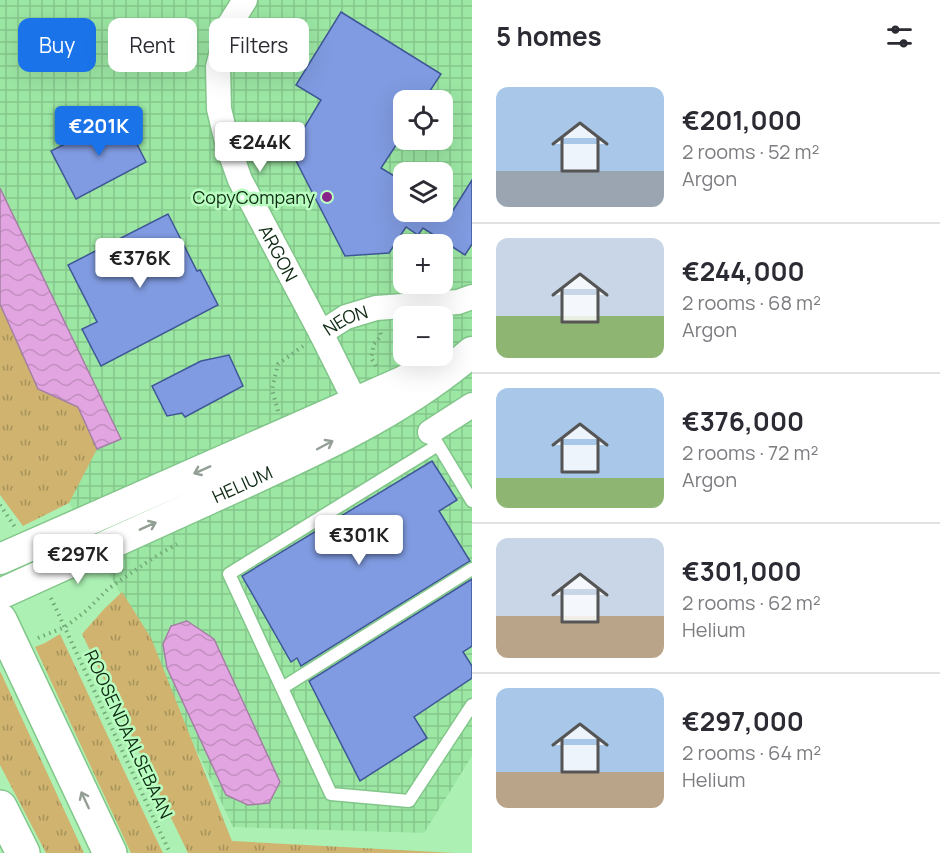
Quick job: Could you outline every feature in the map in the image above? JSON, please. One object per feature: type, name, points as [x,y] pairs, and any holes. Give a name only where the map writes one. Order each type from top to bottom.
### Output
[{"type":"main road","points":[[0,620],[110,853]]},
{"type":"main road","points":[[0,807],[23,853]]},
{"type":"street","name":"ARGON","points":[[245,0],[228,27],[225,37],[218,67],[219,109],[228,146],[240,180],[321,333]]},
{"type":"street","name":"NEON","points":[[361,412],[321,333],[346,317],[376,308],[458,302],[472,297]]},
{"type":"street","name":"HELIUM","points":[[0,594],[301,458],[404,381],[472,341]]},
{"type":"street","name":"HELIUM","points":[[0,559],[288,432],[413,396],[447,373],[472,352]]},
{"type":"street","points":[[434,439],[472,405]]},
{"type":"lane","points":[[472,501],[434,439],[229,574],[331,794],[409,801],[472,705]]},
{"type":"lane","points":[[282,688],[472,569]]},
{"type":"path","points":[[288,432],[277,409],[272,389],[278,364],[321,333]]},
{"type":"path","name":"ROOSENDAALSEBAAN","points":[[65,627],[170,853]]},
{"type":"shaded area","points":[[0,0],[472,0],[472,756],[424,833],[233,827],[134,618],[0,380]]},
{"type":"green space","points":[[0,304],[38,389],[78,407],[97,449],[69,503],[23,526],[0,495]]},
{"type":"green space","points":[[122,592],[151,638],[232,841],[455,853],[188,853],[82,634]]},
{"type":"green space","points":[[60,634],[163,853],[131,853],[35,647]]},
{"type":"green space","points":[[0,672],[84,853],[46,853],[0,765]]},
{"type":"water","points":[[0,188],[121,439],[97,449],[78,407],[38,389],[0,304]]},
{"type":"water","points":[[187,621],[214,639],[280,782],[269,803],[248,805],[226,795],[167,668],[163,644],[171,626]]},
{"type":"building","points":[[341,12],[441,74],[431,90],[393,90],[393,150],[381,168],[393,175],[393,222],[453,222],[453,210],[472,180],[472,244],[465,255],[453,247],[453,234],[432,234],[423,228],[416,234],[406,227],[401,234],[393,234],[393,247],[389,253],[345,256],[294,157],[289,153],[321,100],[296,85],[304,72],[309,72],[309,64]]},
{"type":"building","points":[[122,115],[146,162],[76,199],[51,151]]},
{"type":"building","points":[[168,214],[197,271],[200,270],[218,305],[101,366],[82,329],[97,322],[68,265]]},
{"type":"building","points":[[229,355],[243,386],[185,417],[182,413],[167,416],[152,386],[201,361]]},
{"type":"building","points":[[432,461],[457,500],[439,511],[470,561],[301,666],[297,658],[291,662],[242,576]]},
{"type":"building","points":[[472,579],[472,646],[463,652],[472,666],[472,678],[414,717],[427,738],[360,781],[309,681]]},
{"type":"place","name":"CopyCompany","points":[[327,197]]}]
